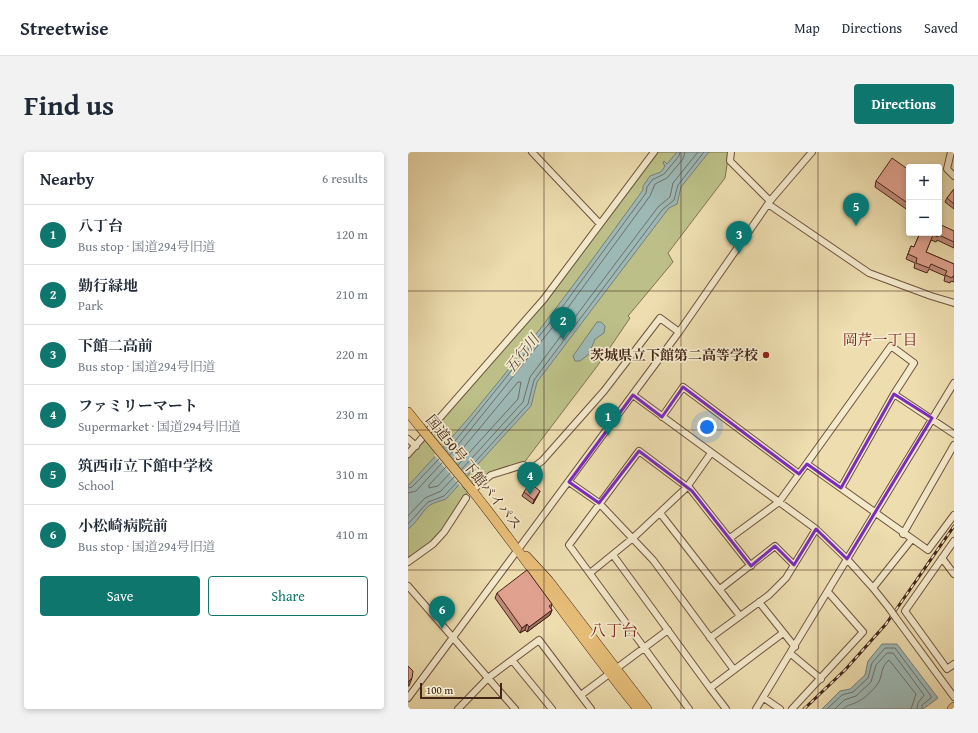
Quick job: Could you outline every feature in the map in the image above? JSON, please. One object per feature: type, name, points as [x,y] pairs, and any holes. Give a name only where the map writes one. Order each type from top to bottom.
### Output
[{"type":"highway","name":"国道50号 下館バイパス","points":[[408,412],[519,550],[526,563],[609,674],[638,709]]},
{"type":"highway","name":"国道50号 下館バイパス","points":[[519,550],[530,558],[549,581],[647,709]]},
{"type":"street","points":[[532,152],[600,224]]},
{"type":"street","points":[[408,454],[544,299],[654,152]]},
{"type":"street","points":[[731,152],[730,161],[769,203],[869,273],[954,303]]},
{"type":"street","points":[[408,698],[679,332],[769,203],[812,152]]},
{"type":"street","points":[[951,152],[947,169],[954,176]]},
{"type":"street","points":[[408,562],[434,544],[471,492],[491,475],[523,465],[531,469],[538,464],[604,391],[660,318],[679,332]]},
{"type":"street","points":[[730,538],[779,502],[891,346],[914,363],[894,394],[841,488]]},
{"type":"street","points":[[756,709],[791,654],[875,512],[954,383]]},
{"type":"street","points":[[662,417],[683,388],[799,474]]},
{"type":"street","points":[[894,394],[954,434]]},
{"type":"street","points":[[633,395],[816,529],[847,559],[873,588],[954,697]]},
{"type":"street","points":[[408,439],[416,446]]},
{"type":"street","points":[[903,534],[954,445]]},
{"type":"street","points":[[689,709],[569,545],[639,451],[688,486],[751,566]]},
{"type":"street","points":[[590,573],[633,538],[688,486],[711,453]]},
{"type":"street","points":[[807,464],[875,512],[903,534],[928,550],[954,514]]},
{"type":"street","points":[[569,482],[599,503],[653,560],[734,670]]},
{"type":"street","points":[[660,513],[740,616]]},
{"type":"street","points":[[710,638],[769,595],[786,578],[816,529]]},
{"type":"street","points":[[873,588],[912,539]]},
{"type":"street","points":[[951,675],[905,611],[954,541]]},
{"type":"street","points":[[720,589],[775,546],[794,565]]},
{"type":"street","points":[[613,555],[726,709]]},
{"type":"street","points":[[942,558],[954,574]]},
{"type":"street","points":[[408,586],[515,709]]},
{"type":"street","points":[[792,709],[863,632],[828,592]]},
{"type":"street","points":[[760,602],[795,647]]},
{"type":"street","points":[[617,668],[668,630]]},
{"type":"street","points":[[710,688],[783,633]]},
{"type":"street","points":[[458,709],[488,678],[539,640],[581,695],[589,708]]},
{"type":"street","points":[[791,654],[821,679]]},
{"type":"street","points":[[512,660],[552,709]]},
{"type":"street","points":[[946,669],[954,664]]},
{"type":"street","points":[[581,695],[609,674]]},
{"type":"street","points":[[764,698],[780,709]]},
{"type":"highlighted area","points":[[683,387],[799,474],[807,464],[841,488],[894,394],[932,418],[847,559],[816,529],[794,565],[775,546],[751,566],[692,491],[639,451],[599,503],[569,482],[633,395],[662,417]]},
{"type":"green space","points":[[658,152],[729,152],[725,178],[668,253],[673,262],[628,316],[630,318],[598,365],[523,464],[490,472],[463,497],[442,531],[433,541],[408,559],[408,459],[492,362]]},
{"type":"water","name":"五行川","points":[[677,152],[709,152],[681,187],[677,204],[669,208],[665,213],[537,382],[531,406],[446,499],[430,505],[408,529],[408,486],[471,416],[530,342],[643,190],[643,186],[650,176],[661,172],[665,166],[663,163],[664,161],[667,164]]},
{"type":"water","points":[[597,322],[601,322],[605,326],[604,333],[595,339],[589,354],[580,361],[575,361],[573,356]]},
{"type":"water","points":[[882,644],[897,644],[938,698],[923,709],[822,709],[840,691],[850,689],[865,675],[868,661]]},
{"type":"pier","points":[[441,448],[467,480],[461,487],[434,455]]},
{"type":"building","points":[[892,158],[906,168],[906,202],[876,181]]},
{"type":"building","points":[[954,189],[954,204],[947,198]]},
{"type":"building","points":[[942,225],[954,231],[954,242],[941,236]]},
{"type":"building","points":[[919,236],[933,236],[926,252],[954,264],[954,276],[952,278],[945,275],[947,271],[931,264],[929,268],[916,263],[917,258],[908,254],[911,246],[914,247]]},
{"type":"building","points":[[530,483],[540,491],[534,500],[524,492]]},
{"type":"building","points":[[527,570],[552,604],[549,606],[552,610],[529,627],[527,624],[522,628],[497,593]]},
{"type":"building","points":[[408,666],[413,671],[412,678],[408,682]]},
{"type":"railway","points":[[804,709],[845,670],[886,624],[954,526]]},
{"type":"place","name":"筑西市立下館中学校","points":[[856,226]]},
{"type":"place","name":"下館二高前","points":[[739,254]]},
{"type":"place","name":"勤行緑地","points":[[563,340]]},
{"type":"place","name":"茨城県立下館第二高等学校","points":[[766,355]]},
{"type":"place","name":"八丁台","points":[[608,436]]},
{"type":"place","name":"ファミリーマート","points":[[530,495]]},
{"type":"place","name":"小松崎病院前","points":[[442,629]]},
{"type":"district","name":"岡芹一丁目","points":[[880,340]]},
{"type":"district","name":"八丁台","points":[[614,630]]}]
